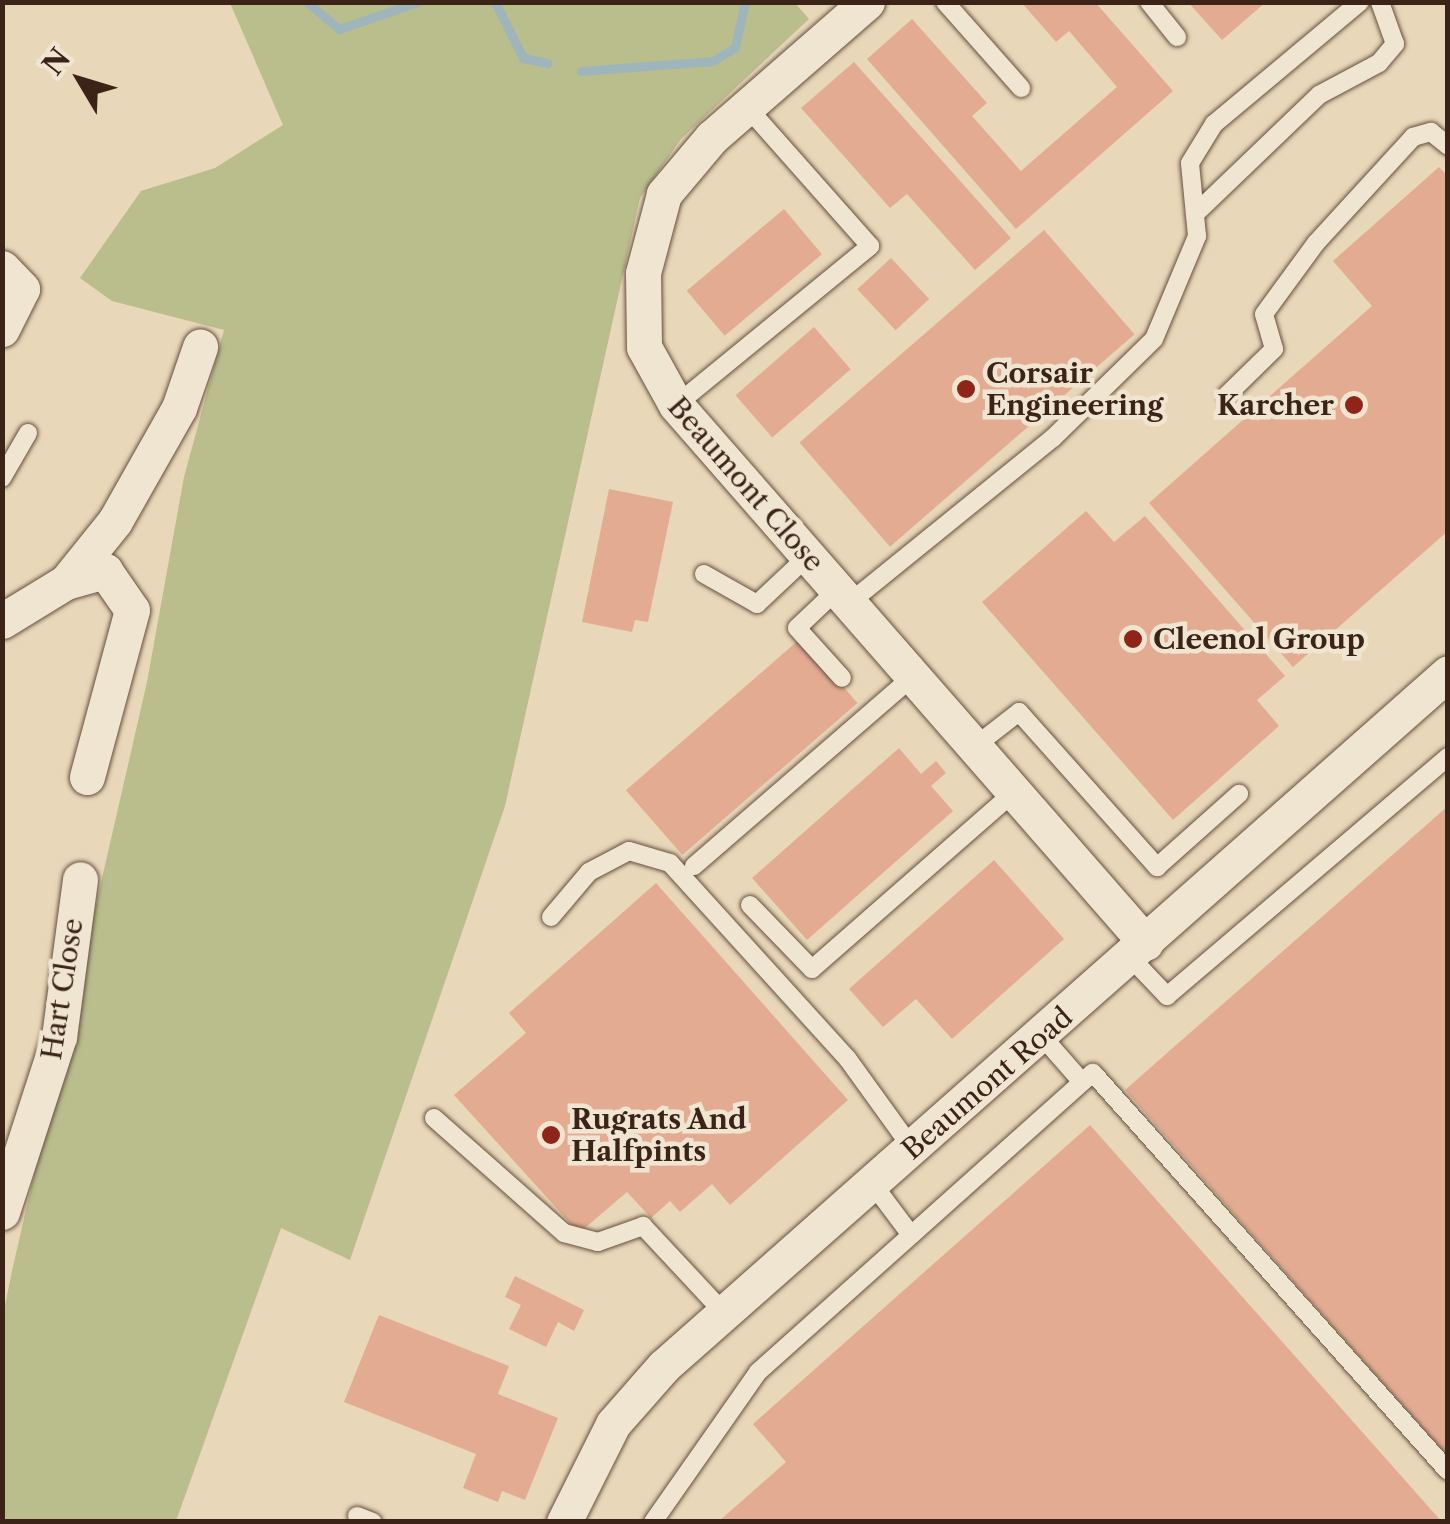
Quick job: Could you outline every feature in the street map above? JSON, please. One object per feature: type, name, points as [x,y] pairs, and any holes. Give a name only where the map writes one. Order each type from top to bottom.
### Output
[{"type":"street","name":"Beaumont Close","points":[[849,8],[684,165],[650,229],[644,348],[676,405],[1014,792],[1138,950]]},
{"type":"street","points":[[2,268],[22,290],[2,329]]},
{"type":"street","points":[[66,582],[148,469],[200,347]]},
{"type":"street","points":[[3,619],[66,582],[105,571],[132,610],[87,777]]},
{"type":"street","name":"Beaumont Road","points":[[564,1522],[594,1456],[634,1396],[1448,673]]},
{"type":"street","name":"Hart Close","points":[[2,1212],[59,1037],[80,878]]},
{"type":"lane","points":[[945,2],[1022,88]]},
{"type":"lane","points":[[1149,2],[1177,37]]},
{"type":"lane","points":[[842,678],[797,628],[1053,438],[1154,339],[1197,236],[1190,163],[1214,124],[1360,2]]},
{"type":"lane","points":[[1195,214],[1319,95],[1379,63],[1395,44],[1380,2]]},
{"type":"lane","points":[[676,405],[870,246],[746,107]]},
{"type":"lane","points":[[1228,395],[1274,349],[1264,314],[1316,242],[1413,136],[1430,132],[1448,146]]},
{"type":"lane","points":[[2,478],[28,432]]},
{"type":"lane","points":[[704,574],[756,604],[808,556]]},
{"type":"lane","points":[[694,866],[913,676]]},
{"type":"lane","points":[[974,747],[1019,712],[1157,868],[1239,794]]},
{"type":"lane","points":[[1138,950],[1167,996],[1448,757]]},
{"type":"lane","points":[[750,904],[812,969],[1014,792]]},
{"type":"lane","points":[[551,918],[589,872],[630,851],[670,864],[847,1058],[912,1148]]},
{"type":"lane","points":[[1041,1035],[1082,1082]]},
{"type":"lane","points":[[653,1522],[758,1372],[1093,1073],[1448,1471]]},
{"type":"lane","points":[[434,1118],[564,1232],[598,1242],[643,1226],[724,1313]]},
{"type":"lane","points":[[872,1183],[911,1235]]},
{"type":"green space","points":[[230,3],[795,3],[809,19],[681,139],[640,198],[505,806],[350,1260],[281,1228],[176,1521],[3,1522],[2,1320],[147,682],[184,477],[224,330],[112,301],[80,278],[141,191],[215,168],[283,125]]},
{"type":"building","points":[[1021,2],[1095,2],[1173,91],[1016,229],[867,59],[912,19],[987,103],[972,116],[1021,171],[1117,87],[1069,31],[1056,42]]},
{"type":"building","points":[[1188,2],[1266,2],[1222,40]]},
{"type":"building","points":[[854,62],[1011,238],[975,270],[907,194],[890,208],[801,108]]},
{"type":"building","name":"Karcher","points":[[1439,167],[1448,176],[1448,531],[1293,667],[1149,503],[1372,306],[1333,261]]},
{"type":"building","points":[[784,209],[822,254],[725,336],[687,291]]},
{"type":"building","name":"Corsair Engineering","points":[[1044,230],[1135,334],[890,547],[799,443]]},
{"type":"building","points":[[891,258],[929,299],[896,330],[857,289]]},
{"type":"building","points":[[814,327],[851,369],[772,437],[736,395]]},
{"type":"building","points":[[609,489],[673,502],[648,622],[635,620],[632,632],[582,622]]},
{"type":"building","name":"Cleenol Group","points":[[1086,511],[1114,542],[1145,516],[1285,676],[1257,700],[1279,726],[1173,820],[982,602]]},
{"type":"building","points":[[801,638],[857,703],[682,855],[626,790]]},
{"type":"building","points":[[899,748],[921,774],[936,761],[946,773],[931,786],[953,811],[807,940],[752,878]]},
{"type":"building","points":[[1448,806],[1448,1457],[1125,1090]]},
{"type":"building","points":[[994,860],[1064,939],[952,1039],[916,999],[883,1027],[849,989]]},
{"type":"building","points":[[656,883],[848,1100],[730,1205],[712,1184],[680,1212],[670,1201],[651,1218],[627,1192],[579,1233],[454,1095],[526,1033],[509,1013]]},
{"type":"building","points":[[1090,1125],[1442,1522],[718,1522],[786,1462],[753,1424]]},
{"type":"building","points":[[515,1276],[584,1310],[574,1331],[558,1322],[546,1347],[509,1329],[521,1305],[505,1297]]},
{"type":"building","points":[[379,1315],[509,1366],[498,1394],[558,1418],[525,1500],[502,1491],[498,1502],[463,1488],[476,1454],[344,1402]]},
{"type":"waterway","points":[[307,2],[339,29],[418,2]]},
{"type":"waterway","points":[[495,2],[523,58],[547,63]]},
{"type":"waterway","points":[[581,71],[713,61],[735,47],[745,2]]},
{"type":"place","name":"Corsair Engineering","points":[[966,389]]},
{"type":"place","name":"Karcher","points":[[1354,405]]},
{"type":"place","name":"Cleenol Group","points":[[1133,639]]},
{"type":"place","name":"Rugrats And Halfpints","points":[[551,1135]]}]
